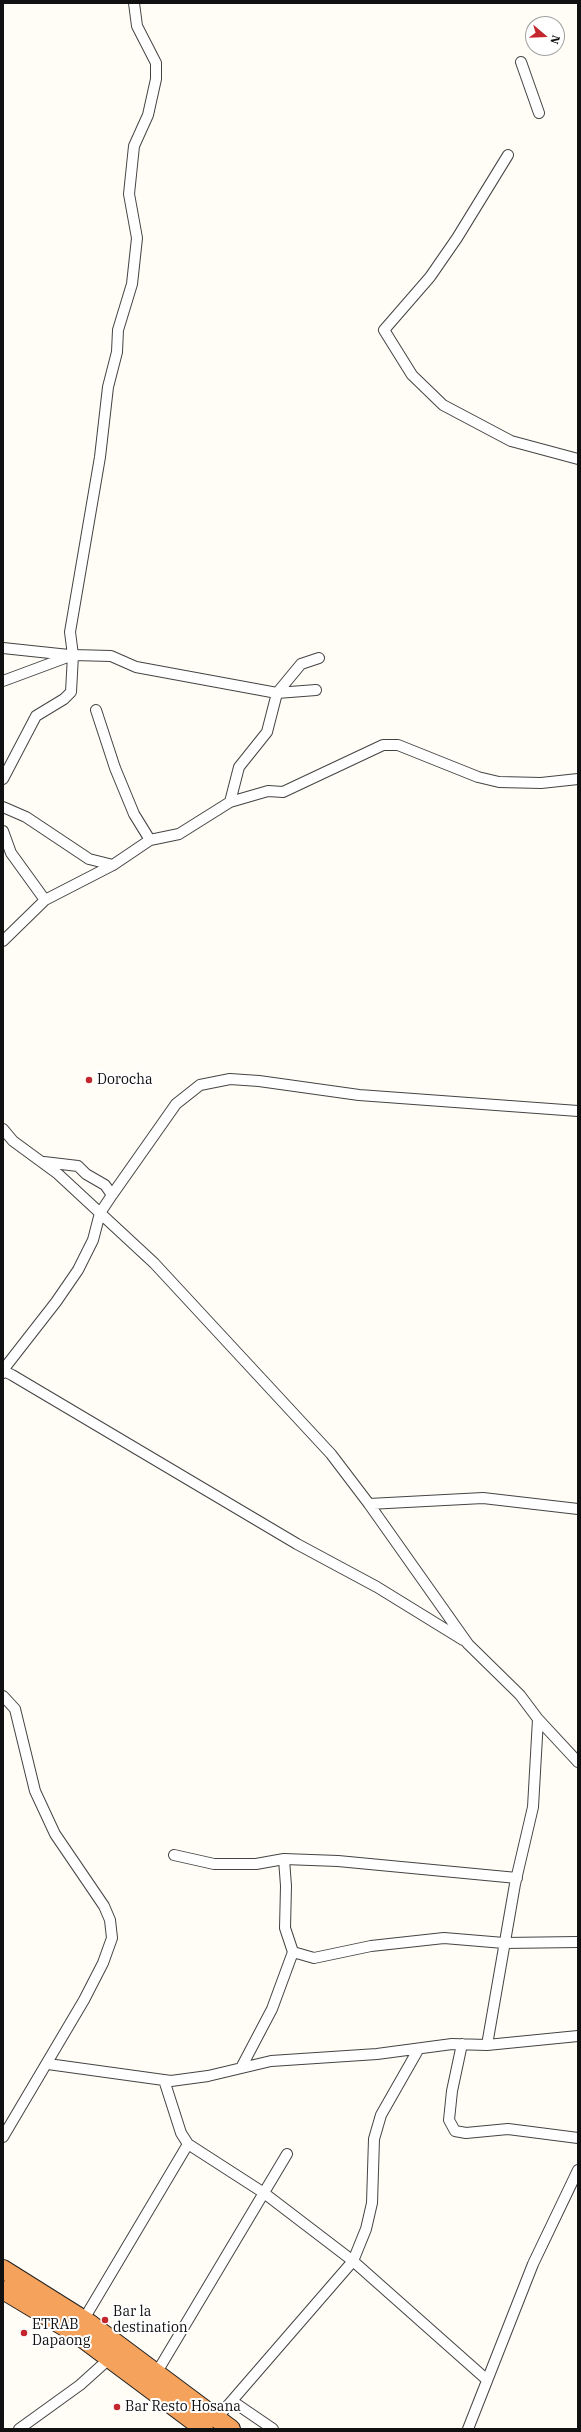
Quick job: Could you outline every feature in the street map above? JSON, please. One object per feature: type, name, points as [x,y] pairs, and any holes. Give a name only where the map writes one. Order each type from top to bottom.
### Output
[{"type":"highway","points":[[3,2268],[84,2319],[157,2372],[217,2425]]},
{"type":"highway","points":[[3,2290],[78,2335],[110,2358],[217,2425]]},
{"type":"highway","points":[[45,2315],[54,2300]]},
{"type":"street","points":[[3,778],[36,716],[64,699],[71,692],[73,656],[70,632],[100,456],[108,387],[117,352],[118,330],[132,284],[137,238],[129,194],[134,146],[148,115],[156,79],[156,63],[137,26],[134,3]]},
{"type":"street","points":[[521,62],[539,113]]},
{"type":"street","points":[[508,155],[457,238],[430,277],[384,330],[412,375],[443,406],[511,441],[578,459]]},
{"type":"street","points":[[3,648],[73,656],[111,656],[136,667],[278,693],[316,690]]},
{"type":"street","points":[[3,681],[73,656]]},
{"type":"street","points":[[230,802],[240,767],[267,732],[278,693],[301,664],[319,658]]},
{"type":"street","points":[[96,710],[115,768],[134,814],[150,840]]},
{"type":"street","points":[[3,941],[45,900],[113,865],[150,840],[179,834],[230,802],[268,791],[283,792],[383,745],[398,745],[478,777],[499,782],[541,783],[578,779]]},
{"type":"street","points":[[3,807],[26,817],[89,859],[113,865]]},
{"type":"street","points":[[3,831],[11,853],[45,900]]},
{"type":"street","points":[[468,1644],[377,1587],[297,1544],[3,1371],[78,1270],[93,1240],[100,1213],[112,1195],[176,1104],[200,1085],[230,1079],[259,1081],[359,1095],[578,1111]]},
{"type":"street","points":[[3,1129],[13,1141],[44,1162],[154,1263],[331,1454],[369,1504],[468,1644],[520,1695],[538,1719],[578,1762]]},
{"type":"street","points":[[44,1162],[78,1166],[86,1174],[105,1185],[112,1195]]},
{"type":"street","points":[[369,1504],[483,1498],[578,1509]]},
{"type":"street","points":[[3,1696],[15,1709],[35,1791],[55,1834],[104,1906],[110,1920],[112,1938],[103,1963],[48,2064],[3,2138]]},
{"type":"street","points":[[487,2045],[516,1878],[533,1807],[538,1719]]},
{"type":"street","points":[[174,1855],[214,1864],[256,1864],[284,1859],[338,1861],[516,1878]]},
{"type":"street","points":[[242,2066],[272,2009],[293,1952],[285,1928],[286,1886],[284,1859]]},
{"type":"street","points":[[293,1952],[314,1958],[371,1946],[444,1938],[504,1943],[578,1942]]},
{"type":"street","points":[[48,2064],[164,2080],[188,2079],[242,2066],[286,2059],[342,2057],[418,2050],[452,2044],[487,2045],[578,2036]]},
{"type":"street","points":[[462,2044],[452,2091],[449,2120],[455,2131],[466,2133],[508,2129],[578,2138]]},
{"type":"street","points":[[217,2425],[232,2401],[352,2260],[366,2229],[372,2203],[374,2139],[381,2114],[418,2050]]},
{"type":"street","points":[[164,2080],[181,2133],[188,2144],[264,2193],[352,2260],[486,2379]]},
{"type":"street","points":[[84,2319],[188,2144]]},
{"type":"street","points":[[157,2372],[287,2154]]},
{"type":"street","points":[[468,2429],[486,2379],[533,2264],[578,2170]]},
{"type":"street","points":[[20,2429],[80,2385],[110,2358]]},
{"type":"street","points":[[232,2401],[273,2429]]},
{"type":"place","name":"Dorocha","points":[[89,1080]]},
{"type":"place","name":"Bar la destination","points":[[105,2320]]},
{"type":"place","name":"ETRAB Dapaong","points":[[24,2333]]},
{"type":"place","name":"Bar Resto Hosana","points":[[117,2407]]}]
